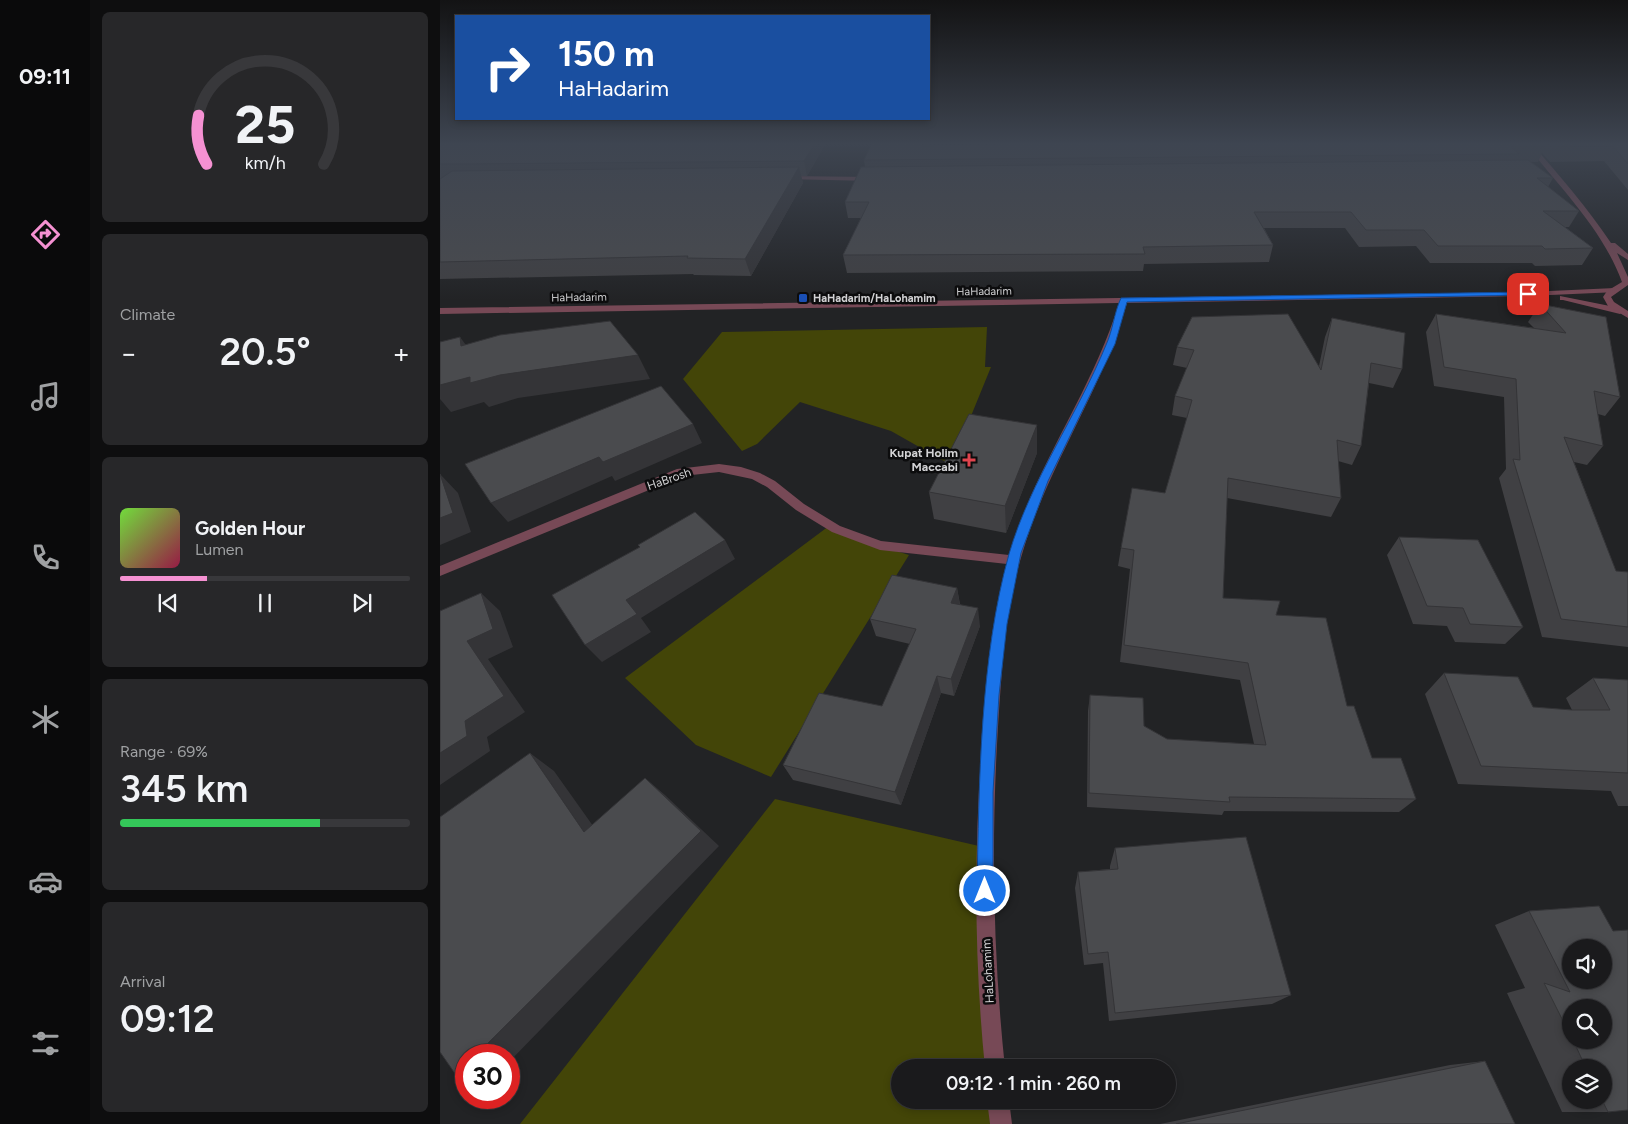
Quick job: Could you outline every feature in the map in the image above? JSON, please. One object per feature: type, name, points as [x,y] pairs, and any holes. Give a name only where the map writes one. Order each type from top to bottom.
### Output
[{"type":"street","points":[[1571,195],[1605,238],[1623,268],[1627,282],[1610,293],[1607,298],[1624,313]]},
{"type":"street","points":[[1605,238],[1628,258]]},
{"type":"street","name":"HaHadarim","points":[[440,311],[1528,294],[1614,290]]},
{"type":"street","name":"HaHadarim","points":[[1528,294],[1577,300],[1624,313]]},
{"type":"street","name":"HaLohamim","points":[[994,1059],[985,911],[986,792],[993,686],[1001,624],[1014,560],[1039,490],[1111,344],[1124,300]]},
{"type":"street","name":"HaBrosh","points":[[440,571],[681,472],[719,468],[741,471],[756,476],[771,484],[800,507],[836,529],[880,546],[1014,560]]},
{"type":"street","points":[[999,1109],[1001,1124]]},
{"type":"shaded area","points":[[987,327],[985,367],[991,367],[951,465],[891,431],[800,402],[757,444],[742,451],[683,379],[722,332]]},
{"type":"shaded area","points":[[833,523],[867,542],[909,555],[771,777],[696,745],[625,678]]},
{"type":"shaded area","points":[[775,799],[979,846],[988,1059],[891,1059],[891,1109],[989,1109],[990,1124],[520,1124]]},
{"type":"building","points":[[440,195],[782,195],[745,259],[687,258],[688,256],[440,262]]},
{"type":"building","points":[[848,195],[1559,195],[1579,211],[1543,211],[1593,248],[1545,249],[1542,246],[1438,246],[1424,230],[1366,230],[1351,212],[1254,212],[1273,245],[1143,247],[1145,254],[843,255],[869,202],[845,202]]},
{"type":"building","points":[[1540,304],[1606,317],[1620,397],[1594,391],[1603,446],[1564,437],[1616,571],[1628,572],[1628,627],[1561,619],[1513,459],[1520,460],[1516,379],[1444,367],[1436,314],[1566,333]]},
{"type":"building","points":[[1288,314],[1321,370],[1332,318],[1405,333],[1402,369],[1371,363],[1361,446],[1337,440],[1341,498],[1228,478],[1223,598],[1280,601],[1276,615],[1326,618],[1347,706],[1354,706],[1372,758],[1401,758],[1416,799],[1229,797],[1230,802],[1089,793],[1090,695],[1143,698],[1144,726],[1167,739],[1266,745],[1248,663],[1124,645],[1134,550],[1121,548],[1132,488],[1165,493],[1192,400],[1175,396],[1194,350],[1177,347],[1192,317]]},
{"type":"building","points":[[610,321],[638,355],[500,375],[470,383],[470,377],[440,385],[440,342],[460,337],[461,346],[500,335]]},
{"type":"building","points":[[661,386],[693,424],[603,462],[599,457],[491,503],[465,464]]},
{"type":"building","points":[[969,414],[1037,425],[1005,506],[929,492]]},
{"type":"building","points":[[440,474],[453,513],[440,518]]},
{"type":"building","points":[[695,512],[725,540],[626,600],[637,614],[585,645],[552,595],[640,547],[638,545]]},
{"type":"building","points":[[1399,537],[1478,540],[1523,627],[1470,624],[1463,608],[1427,606]]},
{"type":"building","points":[[892,575],[957,588],[951,603],[978,608],[951,679],[937,676],[895,792],[783,765],[819,693],[882,706],[916,629],[870,619]]},
{"type":"building","points":[[481,593],[493,629],[467,641],[504,696],[465,721],[467,736],[440,753],[440,611]]},
{"type":"building","points":[[1444,673],[1518,677],[1533,707],[1572,710],[1610,710],[1593,678],[1628,680],[1628,773],[1481,766]]},
{"type":"building","points":[[530,753],[584,832],[645,778],[701,831],[487,1044],[455,1044],[455,1074],[440,1052],[440,817]]},
{"type":"building","points":[[1246,837],[1291,995],[1115,1013],[1108,952],[1088,954],[1078,872],[1118,869],[1115,848]]},
{"type":"building","points":[[1599,906],[1613,931],[1628,930],[1628,1110],[1608,1112],[1606,1109],[1612,1109],[1612,1059],[1582,1059],[1577,1049],[1612,1049],[1612,999],[1562,999],[1562,1019],[1544,983],[1570,992],[1568,989],[1612,989],[1612,939],[1562,939],[1562,976],[1529,911]]},
{"type":"building","points":[[1485,1061],[1515,1124],[1176,1124]]},
{"type":"place","name":"HaHadarim/HaLohamim","points":[[803,298]]},
{"type":"place","name":"Kupat Holim Maccabi","points":[[969,460]]},
{"type":"route","points":[[985,891],[986,792],[992,695],[1001,624],[1015,553],[1043,481],[1116,333],[1124,300],[1528,294]]}]
